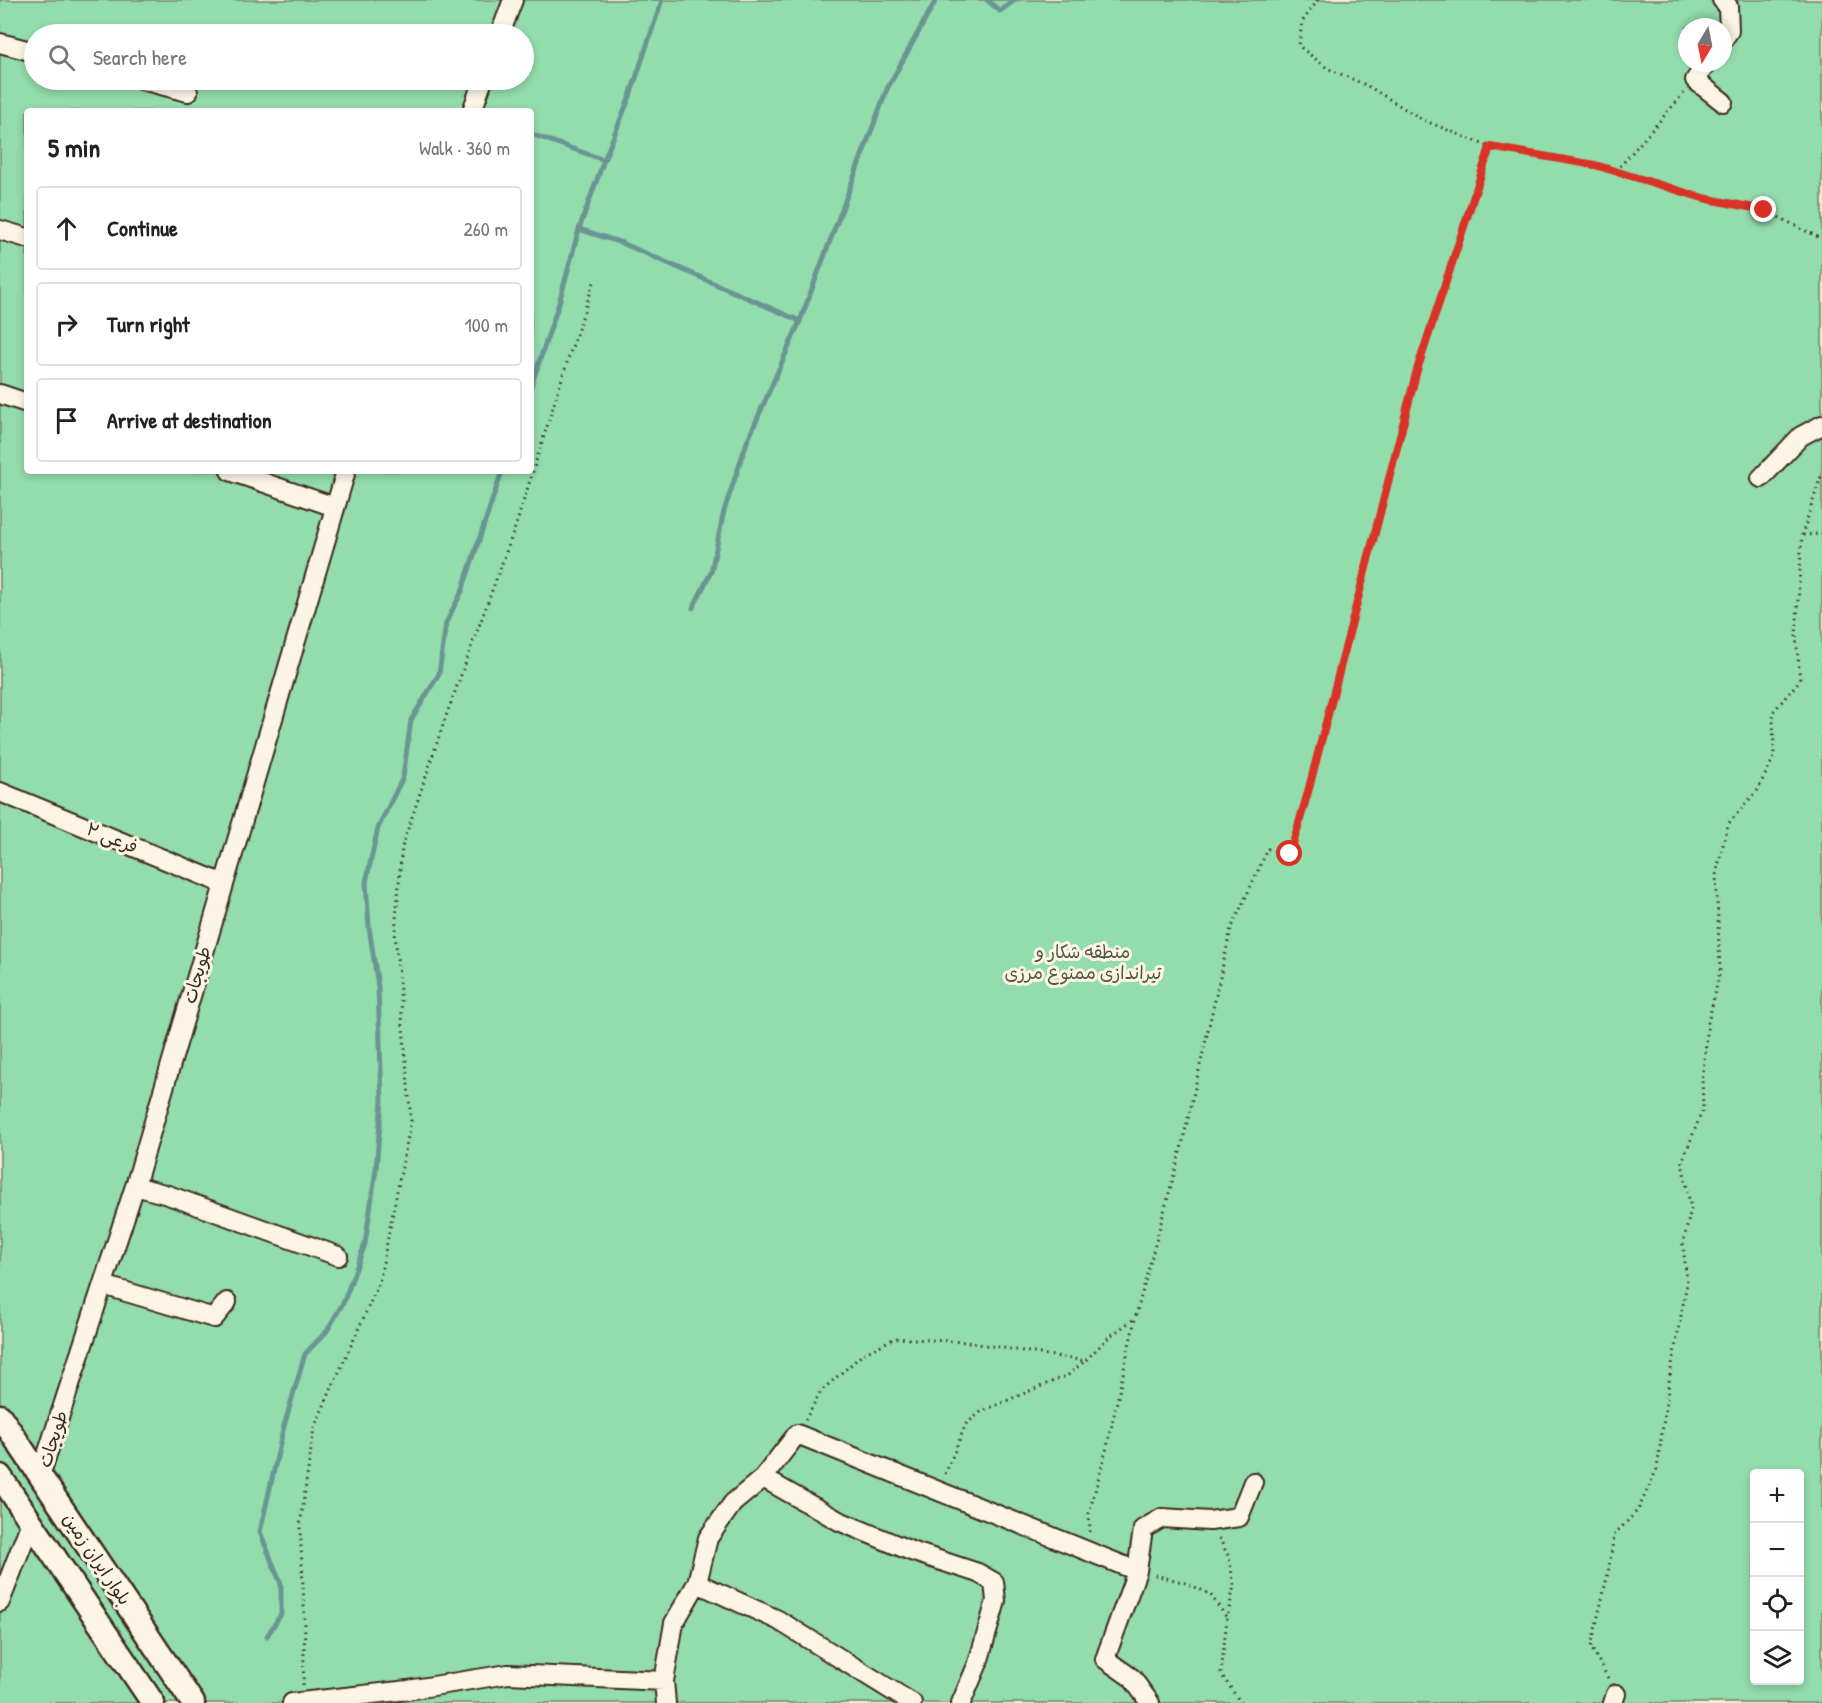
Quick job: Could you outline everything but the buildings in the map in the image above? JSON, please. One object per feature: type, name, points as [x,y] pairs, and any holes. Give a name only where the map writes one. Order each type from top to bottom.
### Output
[{"type":"main road","name":"بلوار ایران زمین","points":[[0,1416],[193,1703]]},
{"type":"main road","name":"بلوار ایران زمین","points":[[0,1476],[153,1703]]},
{"type":"street","points":[[504,24],[513,0]]},
{"type":"street","points":[[1722,0],[1728,6],[1729,18]]},
{"type":"street","points":[[0,43],[24,49]]},
{"type":"street","points":[[1701,72],[1695,80],[1723,102]]},
{"type":"street","points":[[180,90],[188,92]]},
{"type":"street","points":[[472,108],[479,90]]},
{"type":"street","points":[[0,230],[24,237]]},
{"type":"street","points":[[0,393],[24,402]]},
{"type":"street","points":[[1761,478],[1801,436],[1822,425]]},
{"type":"street","points":[[239,474],[335,507]]},
{"type":"street","name":"طویجات","points":[[40,1476],[135,1186],[345,474]]},
{"type":"street","name":"فرعی ۲","points":[[0,792],[224,884]]},
{"type":"street","points":[[135,1186],[168,1195],[338,1256]]},
{"type":"street","points":[[103,1285],[214,1318],[227,1302]]},
{"type":"street","points":[[666,1703],[664,1682],[674,1623],[697,1583],[708,1538],[733,1503],[763,1478],[797,1434],[1137,1571]]},
{"type":"street","points":[[763,1478],[838,1521],[911,1551],[978,1573],[994,1582],[996,1601],[978,1663],[961,1703]]},
{"type":"street","points":[[1157,1703],[1150,1703],[1132,1678],[1105,1659],[1137,1571],[1143,1529],[1162,1518],[1210,1521],[1239,1517],[1253,1482]]},
{"type":"street","points":[[0,1602],[31,1522]]},
{"type":"street","points":[[697,1583],[778,1620],[912,1703]]},
{"type":"street","points":[[297,1702],[408,1690],[508,1674],[664,1682]]},
{"type":"path","points":[[1318,0],[1302,22],[1299,46],[1327,68],[1368,86],[1423,120],[1490,147],[1595,165],[1703,198],[1764,210],[1822,239]]},
{"type":"path","points":[[1616,171],[1695,80]]},
{"type":"path","points":[[1108,1559],[1089,1530],[1089,1513],[1107,1448],[1135,1319],[1182,1145],[1231,929],[1268,849],[1290,854],[1328,719],[1417,370],[1490,147]]},
{"type":"path","points":[[534,468],[594,282]]},
{"type":"path","points":[[1615,1698],[1591,1647],[1614,1535],[1638,1510],[1657,1469],[1670,1375],[1687,1283],[1683,1244],[1691,1209],[1682,1162],[1703,1108],[1702,1080],[1708,1023],[1720,971],[1716,875],[1728,824],[1757,791],[1774,757],[1773,712],[1800,680],[1796,636],[1802,535],[1822,473]]},
{"type":"path","points":[[297,1702],[305,1625],[300,1526],[314,1428],[379,1283],[411,1121],[395,932],[402,847],[532,474]]},
{"type":"path","points":[[1802,535],[1822,534]]},
{"type":"path","points":[[938,1491],[966,1425],[982,1412],[1068,1375],[1110,1336],[1135,1319]]},
{"type":"path","points":[[797,1434],[821,1391],[863,1354],[896,1338],[966,1342],[1085,1360]]},
{"type":"path","points":[[1210,1521],[1229,1557],[1234,1586],[1227,1618],[1221,1674],[1241,1703]]},
{"type":"path","points":[[1137,1571],[1186,1583],[1210,1594],[1227,1618]]},
{"type":"green space","name":"منطقه شکار و تیراندازی ممنوع مرزی","points":[[0,0],[1822,0],[1822,1703],[0,1703]]},
{"type":"waterway","points":[[534,377],[559,303],[579,229],[630,96],[662,0]]},
{"type":"waterway","points":[[800,321],[887,89],[936,0]]},
{"type":"waterway","points":[[987,0],[1000,11],[1015,0]]},
{"type":"waterway","points":[[534,135],[604,160]]},
{"type":"waterway","points":[[579,229],[622,243],[800,321],[747,442],[724,511],[711,572],[693,608]]},
{"type":"waterway","points":[[267,1636],[281,1614],[281,1584],[260,1532],[284,1426],[305,1354],[327,1331],[344,1301],[365,1244],[376,1169],[382,1100],[378,987],[369,927],[366,882],[378,828],[403,777],[411,720],[439,674],[446,623],[462,591],[501,474]]},
{"type":"route","points":[[1290,854],[1333,698],[1417,370],[1490,147],[1595,165],[1703,198],[1764,210]]}]
